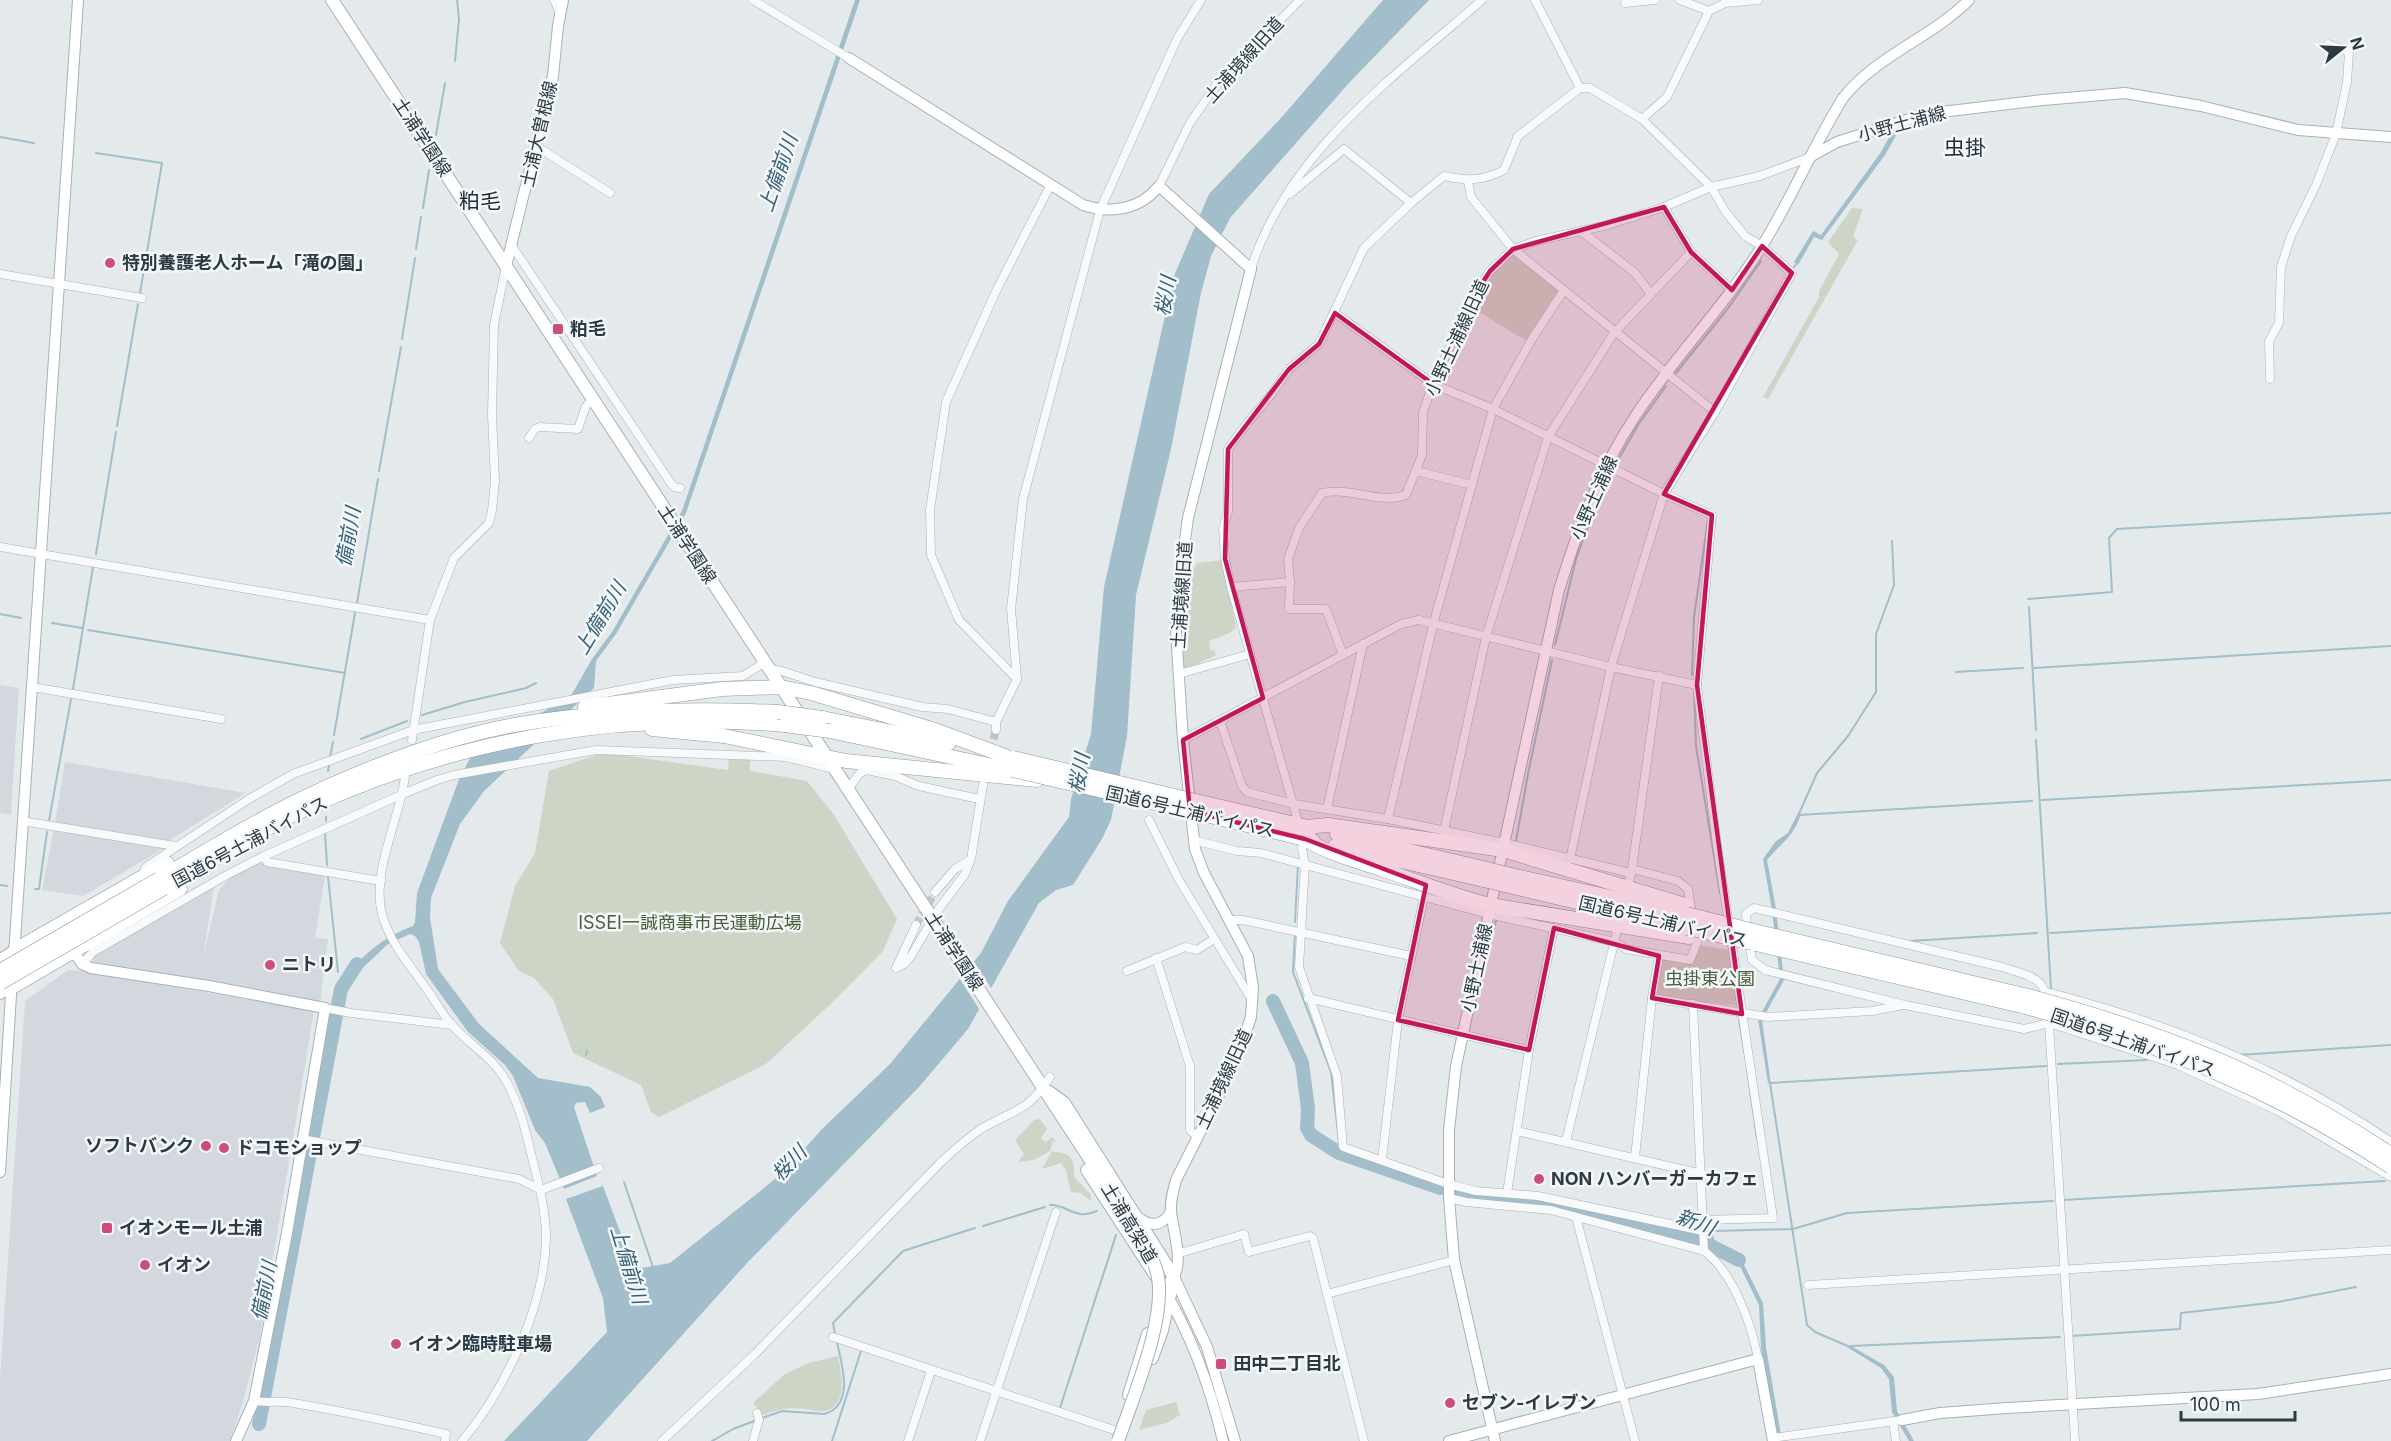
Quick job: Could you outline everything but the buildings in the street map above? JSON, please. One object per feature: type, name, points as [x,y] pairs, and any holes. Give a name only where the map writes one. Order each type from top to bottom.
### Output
[{"type":"highway","points":[[597,710],[722,689],[781,687],[811,693],[935,730],[1010,765]]},
{"type":"highway","name":"国道6号土浦バイパス","points":[[4,988],[255,822],[473,736],[547,714],[597,710],[672,709],[778,712],[822,718],[881,728],[1047,778],[1199,808]]},
{"type":"highway","name":"国道6号土浦バイパス","points":[[366,777],[462,751],[570,729],[633,722],[715,720],[785,725],[830,731],[1010,765],[1687,921],[1733,939],[1751,936]]},
{"type":"highway","points":[[633,722],[656,730],[724,736],[831,763],[1010,765]]},
{"type":"highway","points":[[15,950],[277,801],[314,786],[366,777]]},
{"type":"highway","points":[[4,988],[73,951],[366,777]]},
{"type":"highway","points":[[1328,825],[1504,847],[1687,921],[1489,910],[1460,897],[1317,847],[1303,833],[1328,825]]},
{"type":"highway","name":"国道6号土浦バイパス","points":[[0,971],[161,883]]},
{"type":"highway","name":"国道6号土浦バイパス","points":[[1687,921],[1712,920],[1751,936],[2027,1002],[2092,1014],[2203,1053],[2295,1097],[2391,1154]]},
{"type":"highway","name":"国道6号土浦バイパス","points":[[2027,1002],[2205,1066],[2286,1104],[2328,1127],[2391,1167]]},
{"type":"main road","name":"土浦学園線","points":[[332,0],[936,924],[1044,1081],[1064,1103],[1139,1218],[1174,1277]]},
{"type":"main road","name":"土浦学園線","points":[[1044,1081],[1047,1104],[1166,1293]]},
{"type":"main road","name":"土浦高架道","points":[[1044,1081],[1152,1258],[1158,1276],[1159,1312],[1119,1439]]},
{"type":"main road","points":[[1119,1439],[1166,1293],[1174,1277]]},
{"type":"street","points":[[0,1172],[4,988],[15,950],[78,0]]},
{"type":"street","points":[[554,0],[560,13]]},
{"type":"street","name":"土浦大曽根線","points":[[506,266],[553,76],[563,0]]},
{"type":"street","points":[[753,0],[1083,205],[1100,210],[1114,210],[1139,203],[1159,186],[1249,267],[1273,215],[1303,170],[1335,130],[1482,0]]},
{"type":"street","points":[[140,879],[146,867],[175,846],[293,774],[413,730],[673,680],[743,676],[767,666],[836,687],[922,707],[948,709],[996,726],[1017,679],[1011,609],[1023,499],[1100,210],[1177,39],[1201,0]]},
{"type":"street","name":"土浦境線旧道","points":[[1159,186],[1190,123],[1217,84],[1300,0]]},
{"type":"street","points":[[1535,0],[1580,88]]},
{"type":"street","points":[[1625,3],[1655,0]]},
{"type":"street","points":[[1680,0],[1710,11]]},
{"type":"street","points":[[1642,119],[1667,97],[1710,11],[1725,3],[1758,0]]},
{"type":"street","points":[[1810,157],[1833,114],[1854,84],[1869,71],[1945,20],[1969,0]]},
{"type":"street","points":[[2270,379],[2270,341],[2279,323],[2281,267],[2291,236],[2316,185],[2336,134],[2347,82],[2349,52],[2328,44]]},
{"type":"street","points":[[1570,859],[1611,667],[1664,494],[1715,412],[1792,273],[1762,246],[1745,236],[1725,211],[1711,187],[1642,119],[1590,88],[1580,88],[1518,136],[1504,170],[1490,177],[1468,181],[1444,176],[1411,203],[1364,249],[1319,344],[1289,369],[1228,449],[1228,512],[1223,528],[1225,559],[1231,588],[1303,833],[1305,864],[1299,967],[1337,1076],[1342,1147],[1448,1184],[1476,1191],[1568,1201],[1703,1234]]},
{"type":"street","name":"小野土浦線","points":[[1494,1436],[1454,1260],[1448,1184],[1449,1130],[1452,1097],[1463,1035],[1559,590],[1588,504],[1606,466],[1637,413],[1732,290],[1762,246],[1810,157],[1837,142],[1925,114],[2125,93],[2201,106],[2298,130],[2391,137]]},
{"type":"street","points":[[536,146],[610,193]]},
{"type":"street","points":[[1282,201],[1344,149],[1411,203]]},
{"type":"street","name":"小野土浦線旧道","points":[[1290,582],[1288,558],[1299,528],[1322,493],[1335,490],[1396,499],[1406,495],[1422,455],[1423,412],[1433,384],[1472,299],[1490,271],[1513,249],[1536,241],[1608,225],[1664,207],[1711,187],[1760,176],[1810,157]]},
{"type":"street","points":[[1468,181],[1471,197],[1513,249],[1614,333],[1715,412]]},
{"type":"street","points":[[1017,679],[959,620],[931,555],[930,510],[946,402],[997,289],[1050,186]]},
{"type":"street","points":[[1664,207],[1691,252],[1732,290]]},
{"type":"street","points":[[1581,231],[1635,273],[1651,294]]},
{"type":"street","points":[[512,246],[670,482],[674,487],[680,488]]},
{"type":"street","points":[[1444,831],[1486,637],[1548,437],[1614,333],[1691,252]]},
{"type":"street","points":[[412,740],[430,620],[454,558],[489,523],[492,511],[495,481],[492,415],[494,326],[506,266]]},
{"type":"street","name":"土浦境線旧道","points":[[1174,1277],[1177,1254],[1171,1198],[1176,1180],[1239,1051],[1251,1017],[1251,970],[1242,941],[1204,873],[1193,840],[1183,740],[1176,631],[1178,591],[1188,518],[1249,267]]},
{"type":"street","points":[[0,274],[142,298]]},
{"type":"street","points":[[1388,819],[1433,625],[1493,409],[1532,339],[1564,290]]},
{"type":"street","points":[[1335,314],[1433,384],[1493,409],[1606,466],[1712,515],[1697,685],[1712,809],[1773,1218],[1704,1220]]},
{"type":"street","points":[[529,438],[534,429],[539,427],[578,429],[586,406],[592,399]]},
{"type":"street","points":[[1416,471],[1472,485]]},
{"type":"street","points":[[0,547],[430,620]]},
{"type":"street","points":[[1231,588],[1290,582],[1289,609],[1326,609],[1343,655]]},
{"type":"street","points":[[1183,740],[1411,620],[1697,685]]},
{"type":"street","points":[[1326,809],[1363,644]]},
{"type":"street","points":[[1179,674],[1250,654]]},
{"type":"street","points":[[1628,886],[1659,676]]},
{"type":"street","points":[[32,687],[221,719]]},
{"type":"street","points":[[1193,840],[1237,851],[1261,853],[1424,897],[1489,910],[1615,942],[1626,949],[1659,956],[1690,960],[1697,943],[1688,889],[1678,881],[1504,847],[1388,819],[1294,804],[1247,792],[1242,786],[1220,721]]},
{"type":"street","points":[[82,964],[93,952],[264,856],[403,794],[454,775],[596,750],[786,757],[831,763]]},
{"type":"street","points":[[848,789],[860,773],[867,770],[894,776],[920,786],[979,799]]},
{"type":"street","points":[[405,776],[403,794],[381,881],[382,912],[394,944],[452,1025],[499,1070],[515,1101],[541,1190],[546,1238],[542,1279],[530,1320],[508,1369],[477,1423],[462,1441]]},
{"type":"street","points":[[916,925],[896,968],[904,964],[936,924],[965,874],[971,859],[982,784]]},
{"type":"street","points":[[1149,820],[1214,939],[1252,1000]]},
{"type":"street","points":[[22,821],[175,846]]},
{"type":"street","points":[[264,856],[267,862],[381,881]]},
{"type":"street","points":[[934,892],[955,869],[971,859]]},
{"type":"street","points":[[1383,1160],[1398,1020],[1424,897]]},
{"type":"street","points":[[2075,1441],[2063,1270],[2049,1023],[2047,993],[2037,978],[2002,967],[1754,908],[1746,914],[1752,960],[1759,968],[1905,1005],[2024,1029],[2049,1023],[2178,1065],[2278,1111],[2391,1177]]},
{"type":"street","points":[[1231,920],[1243,920],[1411,956]]},
{"type":"street","points":[[1507,1193],[1529,1050],[1554,928]]},
{"type":"street","points":[[52,930],[60,932],[67,938],[82,964],[127,975],[209,986],[329,1008],[452,1025]]},
{"type":"street","points":[[1566,1142],[1617,931]]},
{"type":"street","points":[[1127,971],[1185,947],[1197,950],[1214,939]]},
{"type":"street","points":[[0,959],[15,950]]},
{"type":"street","points":[[1635,1157],[1652,998],[1659,956]]},
{"type":"street","points":[[1156,958],[1190,1066],[1190,1131],[1197,1137]]},
{"type":"street","points":[[2047,993],[2155,1025],[2290,1080],[2348,1112],[2391,1142]]},
{"type":"street","points":[[1308,998],[1529,1050]]},
{"type":"street","points":[[1652,998],[1768,1017],[1872,1011],[1905,1005]]},
{"type":"street","points":[[1693,1004],[1704,1249]]},
{"type":"street","points":[[236,1441],[261,1402],[329,1008]]},
{"type":"street","points":[[662,1441],[755,1354],[964,1140],[1020,1110],[1037,1097],[1044,1081]]},
{"type":"street","points":[[1517,1131],[1702,1174]]},
{"type":"street","points":[[306,1140],[519,1179],[541,1190],[598,1168]]},
{"type":"street","points":[[1449,1198],[1466,1202],[1551,1210],[1704,1249],[1714,1258],[1737,1297],[1751,1328],[1777,1438],[1952,1413],[2258,1394],[2391,1374]]},
{"type":"street","points":[[1139,1218],[1145,1223],[1157,1224],[1167,1219],[1171,1211]]},
{"type":"street","points":[[980,1441],[1056,1212]]},
{"type":"street","points":[[1576,1217],[1635,1441]]},
{"type":"street","points":[[1177,1254],[1244,1234],[1249,1252],[1310,1236],[1364,1441]]},
{"type":"street","points":[[1808,1285],[2391,1250]]},
{"type":"street","points":[[1327,1294],[1454,1260]]},
{"type":"street","points":[[1174,1277],[1207,1347],[1235,1441]]},
{"type":"street","points":[[1166,1293],[1201,1362],[1223,1441]]},
{"type":"street","points":[[832,1337],[997,1392],[1119,1439]]},
{"type":"street","points":[[1449,1441],[1494,1436],[1623,1395],[1758,1359]]},
{"type":"street","points":[[908,1441],[931,1371]]},
{"type":"street","points":[[261,1402],[283,1402],[381,1420],[446,1434],[445,1441]]},
{"type":"street","points":[[753,1441],[759,1420],[757,1413]]},
{"type":"street","points":[[1896,1441],[1897,1420]]},
{"type":"highlighted area","points":[[1664,207],[1691,252],[1732,290],[1762,246],[1792,273],[1664,494],[1712,515],[1697,685],[1742,1014],[1652,998],[1659,956],[1554,928],[1529,1050],[1398,1020],[1426,885],[1305,839],[1190,811],[1183,740],[1263,698],[1225,559],[1228,449],[1289,369],[1319,344],[1335,313],[1433,384],[1472,299],[1490,271],[1513,249]]},
{"type":"shaded area","points":[[0,685],[19,688],[11,815],[0,813]]},
{"type":"shaded area","points":[[65,762],[246,793],[168,841],[55,823]]},
{"type":"shaded area","points":[[54,829],[163,849],[83,896],[42,890]]},
{"type":"shaded area","points":[[259,861],[263,864],[325,875],[315,938],[328,939],[320,1003],[92,966],[94,954],[214,887],[203,957],[219,890],[232,876]]},
{"type":"shaded area","name":"イオンモール土浦","points":[[68,970],[314,1011],[260,1336],[230,1441],[0,1441],[0,1379],[25,1001]]},
{"type":"green space","points":[[1852,208],[1863,209],[1853,237],[1858,240],[1768,399],[1763,397],[1819,297],[1819,291],[1839,254],[1828,242]]},
{"type":"green space","points":[[1513,252],[1561,290],[1528,342],[1471,307],[1492,272]]},
{"type":"green space","points":[[1222,560],[1236,627],[1230,633],[1209,641],[1210,651],[1214,650],[1216,655],[1180,672],[1178,631],[1185,567],[1195,568],[1197,563]]},
{"type":"green space","name":"ISSEI一誠商事市民運動広場","points":[[596,755],[621,755],[728,770],[729,757],[750,758],[750,771],[807,781],[834,815],[897,919],[883,951],[837,998],[766,1064],[659,1117],[651,1112],[641,1085],[573,1053],[553,999],[534,978],[519,971],[500,943],[515,886],[535,853],[549,771]]},
{"type":"green space","name":"虫掛東公園","points":[[1699,945],[1730,950],[1739,1006],[1654,997],[1661,958],[1690,963]]},
{"type":"green space","points":[[1040,1119],[1047,1129],[1041,1138],[1046,1142],[1052,1137],[1057,1142],[1053,1141],[1050,1151],[1034,1160],[1018,1162],[1024,1154],[1015,1140],[1034,1120]]},
{"type":"green space","points":[[1052,1151],[1065,1153],[1071,1158],[1074,1177],[1091,1195],[1091,1201],[1081,1193],[1071,1192],[1066,1171],[1061,1163],[1042,1169]]},
{"type":"green space","points":[[838,1356],[842,1388],[838,1403],[833,1408],[823,1411],[789,1408],[763,1415],[753,1403],[785,1374],[809,1363]]},
{"type":"green space","points":[[1176,1402],[1180,1415],[1166,1423],[1139,1430],[1146,1410]]},
{"type":"water","points":[[855,0],[860,0],[686,513],[616,634],[596,661],[594,688],[484,791],[460,824],[431,898],[430,918],[438,969],[479,1024],[538,1078],[590,1087],[601,1097],[605,1107],[590,1113],[585,1102],[576,1103],[574,1107],[597,1176],[564,1189],[545,1143],[535,1130],[513,1076],[505,1065],[468,1032],[426,974],[419,942],[415,936],[410,934],[388,944],[350,980],[345,976],[376,946],[413,926],[417,893],[458,782],[471,756],[572,694],[592,659],[612,632],[682,511]]},
{"type":"water","points":[[1383,0],[1429,0],[1349,83],[1230,218],[1211,256],[1201,293],[1171,449],[1136,595],[1127,736],[1111,820],[1102,839],[1073,885],[1056,890],[1039,903],[968,1029],[919,1087],[748,1262],[587,1441],[504,1441],[607,1332],[603,1298],[566,1199],[603,1186],[631,1261],[642,1268],[670,1263],[784,1172],[822,1129],[890,1064],[981,953],[1008,901],[1069,817],[1071,799],[1091,734],[1104,587],[1174,276],[1209,194],[1281,118]]},
{"type":"water","points":[[1896,125],[1900,128],[1885,155],[1822,240],[1814,237],[1798,265],[1794,262],[1813,231],[1821,235],[1881,152]]},
{"type":"water","points":[[1801,814],[1791,834],[1767,860],[1776,909],[1784,980],[1762,1020],[1771,1085],[1768,1083],[1758,1019],[1780,979],[1763,859],[1776,841],[1788,833],[1797,815]]},
{"type":"water","name":"新川","points":[[1722,1250],[1741,1259],[1763,1303],[1766,1347],[1782,1441],[1778,1441],[1761,1348],[1759,1305],[1738,1262],[1722,1255]]},
{"type":"water","points":[[1849,1345],[1884,1365],[1894,1377],[1897,1411],[1914,1441],[1909,1441],[1892,1412],[1889,1379],[1881,1368],[1847,1347]]},
{"type":"pier","points":[[972,959],[993,991],[981,1012],[958,976]]},
{"type":"waterway","name":"備前川","points":[[455,61],[459,19],[457,0]]},
{"type":"waterway","name":"備前川","points":[[436,135],[445,83]]},
{"type":"waterway","points":[[0,137],[34,143]]},
{"type":"waterway","points":[[96,153],[162,163],[140,293]]},
{"type":"waterway","name":"備前川","points":[[423,208],[429,170]]},
{"type":"waterway","name":"備前川","points":[[416,249],[421,217]]},
{"type":"waterway","name":"備前川","points":[[402,339],[415,258]]},
{"type":"waterway","points":[[1676,373],[1729,307],[1761,261]]},
{"type":"waterway","points":[[1794,267],[1798,261]]},
{"type":"waterway","points":[[117,426],[138,304]]},
{"type":"waterway","name":"備前川","points":[[379,471],[401,347]]},
{"type":"waterway","points":[[1617,462],[1638,425],[1666,386]]},
{"type":"waterway","points":[[96,554],[116,432]]},
{"type":"waterway","points":[[1555,645],[1576,559],[1592,515],[1610,476]]},
{"type":"waterway","name":"備前川","points":[[357,603],[378,479]]},
{"type":"waterway","points":[[2028,599],[2112,592],[2109,538],[2117,529],[2391,513]]},
{"type":"waterway","points":[[1692,675],[1694,617],[1708,519]]},
{"type":"waterway","points":[[1798,816],[1817,773],[1848,736],[1876,692],[1876,634],[1894,585],[1892,541]]},
{"type":"waterway","points":[[73,689],[93,567]]},
{"type":"waterway","points":[[2029,607],[2036,730]]},
{"type":"waterway","name":"備前川","points":[[334,735],[355,613]]},
{"type":"waterway","points":[[0,614],[21,618]]},
{"type":"waterway","points":[[52,623],[82,628]]},
{"type":"waterway","points":[[88,630],[345,673]]},
{"type":"waterway","points":[[2034,668],[2391,646]]},
{"type":"waterway","points":[[1516,841],[1552,660]]},
{"type":"waterway","points":[[1956,672],[2023,668]]},
{"type":"waterway","points":[[422,715],[526,688],[536,683]]},
{"type":"waterway","points":[[1694,688],[1696,746],[1720,893]]},
{"type":"waterway","points":[[49,821],[71,699]]},
{"type":"waterway","points":[[361,739],[407,721]]},
{"type":"waterway","points":[[2036,740],[2051,989]]},
{"type":"waterway","name":"備前川","points":[[330,757],[333,742]]},
{"type":"waterway","name":"備前川","points":[[328,771],[329,766]]},
{"type":"waterway","points":[[2042,800],[2391,780]]},
{"type":"waterway","points":[[1799,815],[2032,801]]},
{"type":"waterway","points":[[35,889],[39,889],[47,832]]},
{"type":"waterway","name":"備前川","points":[[325,833],[327,865]]},
{"type":"waterway","points":[[1295,922],[1298,865]]},
{"type":"waterway","name":"備前川","points":[[328,876],[338,972]]},
{"type":"waterway","points":[[0,885],[7,886]]},
{"type":"waterway","points":[[2050,933],[2391,913]]},
{"type":"waterway","points":[[1478,987],[1496,921]]},
{"type":"waterway","points":[[1295,933],[1293,972],[1331,1072],[1340,1150]]},
{"type":"waterway","points":[[1911,941],[2037,933]]},
{"type":"waterway","name":"備前川","points":[[259,1424],[341,989],[357,964]]},
{"type":"waterway","name":"新川","points":[[1273,1001],[1302,1063],[1308,1109],[1307,1128],[1311,1135],[1339,1153],[1440,1188]]},
{"type":"waterway","points":[[1739,1020],[1746,1061]]},
{"type":"waterway","points":[[2238,1055],[2391,1045]]},
{"type":"waterway","points":[[586,1055],[587,1050]]},
{"type":"waterway","points":[[2058,1064],[2147,1060]]},
{"type":"waterway","points":[[1771,1083],[2046,1066]]},
{"type":"waterway","points":[[1747,1069],[1757,1138]]},
{"type":"waterway","points":[[1770,1083],[1807,1325],[1815,1332],[1850,1347]]},
{"type":"waterway","points":[[2063,1200],[2385,1181]]},
{"type":"waterway","name":"上備前川","points":[[624,1182],[653,1267]]},
{"type":"waterway","name":"新川","points":[[1454,1192],[1477,1198],[1536,1202],[1679,1234],[1709,1245],[1739,1260]]},
{"type":"waterway","points":[[1718,1251],[1711,1234],[1713,1231],[1793,1229],[1847,1213],[2053,1201]]},
{"type":"waterway","points":[[1050,1205],[1083,1214],[1097,1211]]},
{"type":"waterway","points":[[983,1226],[1045,1207]]},
{"type":"waterway","points":[[835,1334],[833,1323],[903,1251],[975,1228]]},
{"type":"waterway","points":[[1060,1408],[1116,1235]]},
{"type":"waterway","points":[[2071,1336],[2180,1329],[2181,1313],[2278,1302],[2356,1287]]},
{"type":"waterway","points":[[1851,1346],[2060,1337]]},
{"type":"waterway","points":[[762,1418],[782,1411],[824,1414],[834,1410],[843,1394],[844,1383],[837,1343]]},
{"type":"waterway","points":[[832,1441],[861,1351]]},
{"type":"waterway","points":[[712,1441],[733,1429],[757,1420]]},
{"type":"tunnel","points":[[990,751],[996,730]]},
{"type":"tunnel","points":[[916,925],[935,892]]},
{"type":"place","name":"特別養護老人ホーム「滝の園」","points":[[110,263]]},
{"type":"place","name":"粕毛","points":[[558,329]]},
{"type":"place","name":"ニトリ","points":[[270,965]]},
{"type":"place","name":"ソフトバンク","points":[[206,1146]]},
{"type":"place","name":"ドコモショップ","points":[[224,1148]]},
{"type":"place","name":"NON ハンバーガーカフェ","points":[[1539,1179]]},
{"type":"place","name":"イオンモール土浦","points":[[107,1228]]},
{"type":"place","name":"イオン","points":[[145,1265]]},
{"type":"place","name":"イオン臨時駐車場","points":[[396,1344]]},
{"type":"place","name":"田中二丁目北","points":[[1221,1364]]},
{"type":"place","name":"セブン-イレブン","points":[[1450,1403]]},
{"type":"district","name":"虫掛","points":[[1965,148]]},
{"type":"district","name":"粕毛","points":[[480,201]]},
{"type":"water label","name":"桜川","points":[[1165,296]]},
{"type":"water label","name":"桜川","points":[[1079,773]]},
{"type":"water label","name":"桜川","points":[[789,1163]]}]
